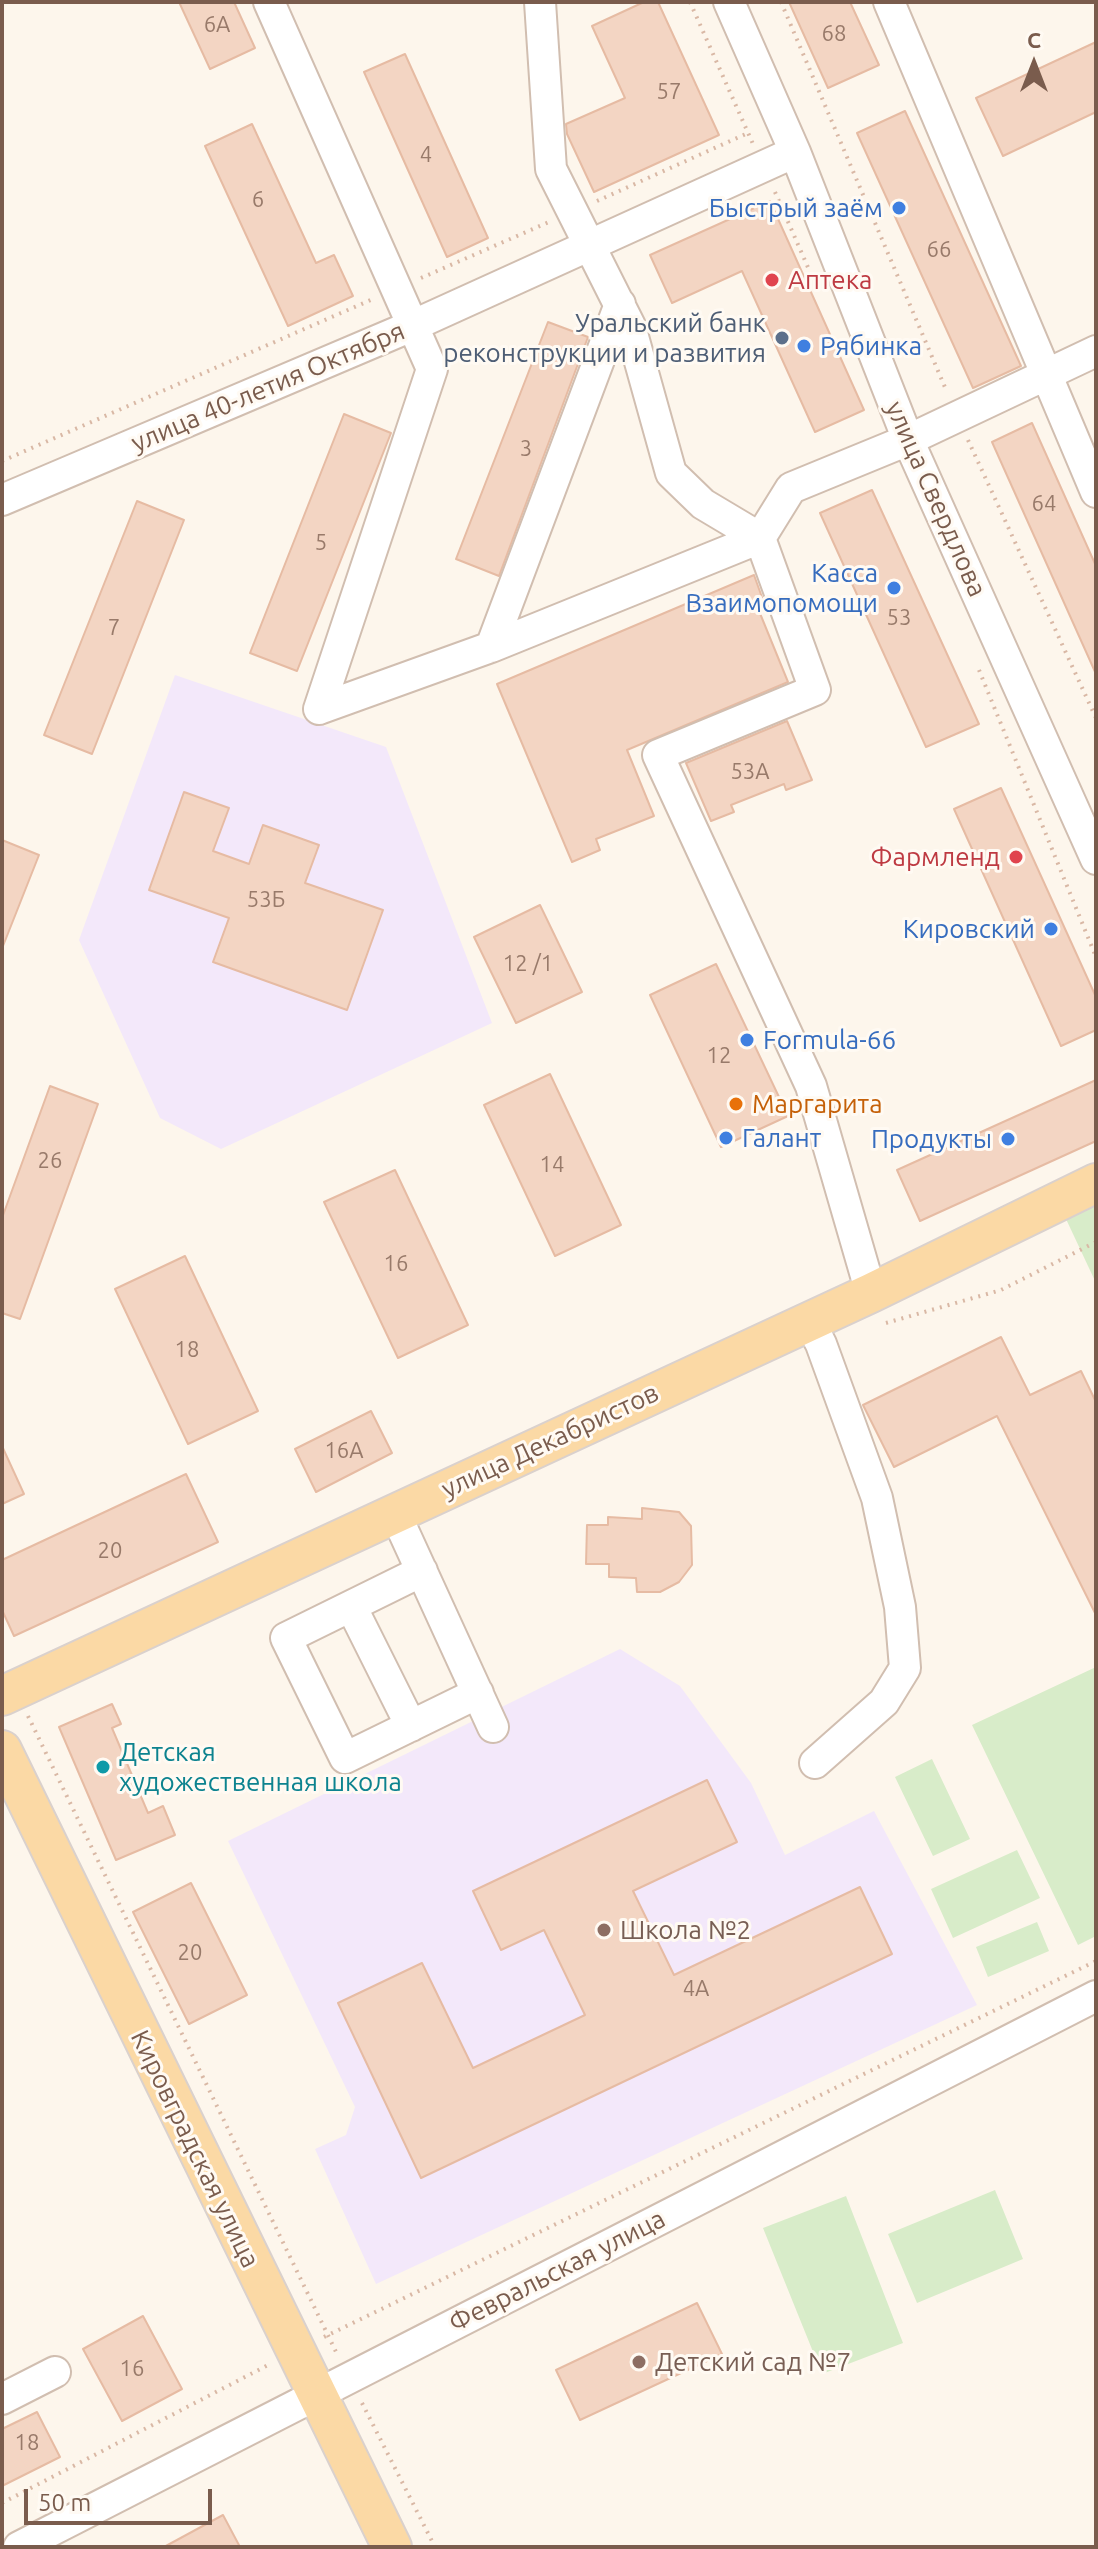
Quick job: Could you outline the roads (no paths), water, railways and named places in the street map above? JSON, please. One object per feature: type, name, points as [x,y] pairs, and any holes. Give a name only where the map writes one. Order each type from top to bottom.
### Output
[{"type":"main road","name":"улица Декабристов","points":[[9,1693],[871,1293],[1096,1183]]},
{"type":"main road","name":"Кировградская улица","points":[[2,1750],[314,2395],[392,2547]]},
{"type":"street","points":[[269,2],[432,369],[319,709],[491,647],[760,538],[791,488],[908,440],[1096,351]]},
{"type":"street","points":[[540,2],[551,169],[630,326],[671,473],[703,504],[760,538],[815,690],[658,755],[811,1086],[871,1293]]},
{"type":"street","name":"улица Свердлова","points":[[729,2],[795,152],[908,440],[1096,859]]},
{"type":"street","points":[[889,2],[1096,492]]},
{"type":"street","name":"улица 40-летия Октября","points":[[3,497],[414,325],[795,152]]},
{"type":"street","points":[[491,647],[620,304]]},
{"type":"street","points":[[809,1321],[821,1344],[877,1498],[900,1607],[905,1668],[884,1702],[815,1763]]},
{"type":"street","points":[[395,1513],[493,1727]]},
{"type":"street","points":[[422,1571],[286,1638],[345,1758],[478,1693]]},
{"type":"street","points":[[351,1606],[411,1726]]},
{"type":"street","name":"Февральская улица","points":[[19,2547],[1096,1996]]},
{"type":"street","points":[[2,2399],[55,2372]]},
{"type":"place","name":"Быстрый заём","points":[[899,208]]},
{"type":"place","name":"Аптека","points":[[772,280]]},
{"type":"place","name":"Уральский банк реконструкции и развития","points":[[782,338]]},
{"type":"place","name":"Рябинка","points":[[804,346]]},
{"type":"place","name":"Касса Взаимопомощи","points":[[894,588]]},
{"type":"place","name":"Фармленд","points":[[1016,857]]},
{"type":"place","name":"Кировский","points":[[1051,929]]},
{"type":"place","name":"Formula-66","points":[[747,1040]]},
{"type":"place","name":"Маргарита","points":[[736,1104]]},
{"type":"place","name":"Галант","points":[[726,1138]]},
{"type":"place","name":"Продукты","points":[[1008,1139]]},
{"type":"place","name":"Детская художественная школа","points":[[103,1767]]},
{"type":"place","name":"Школа №2","points":[[604,1930]]},
{"type":"place","name":"Детский сад №7","points":[[639,2362]]}]
